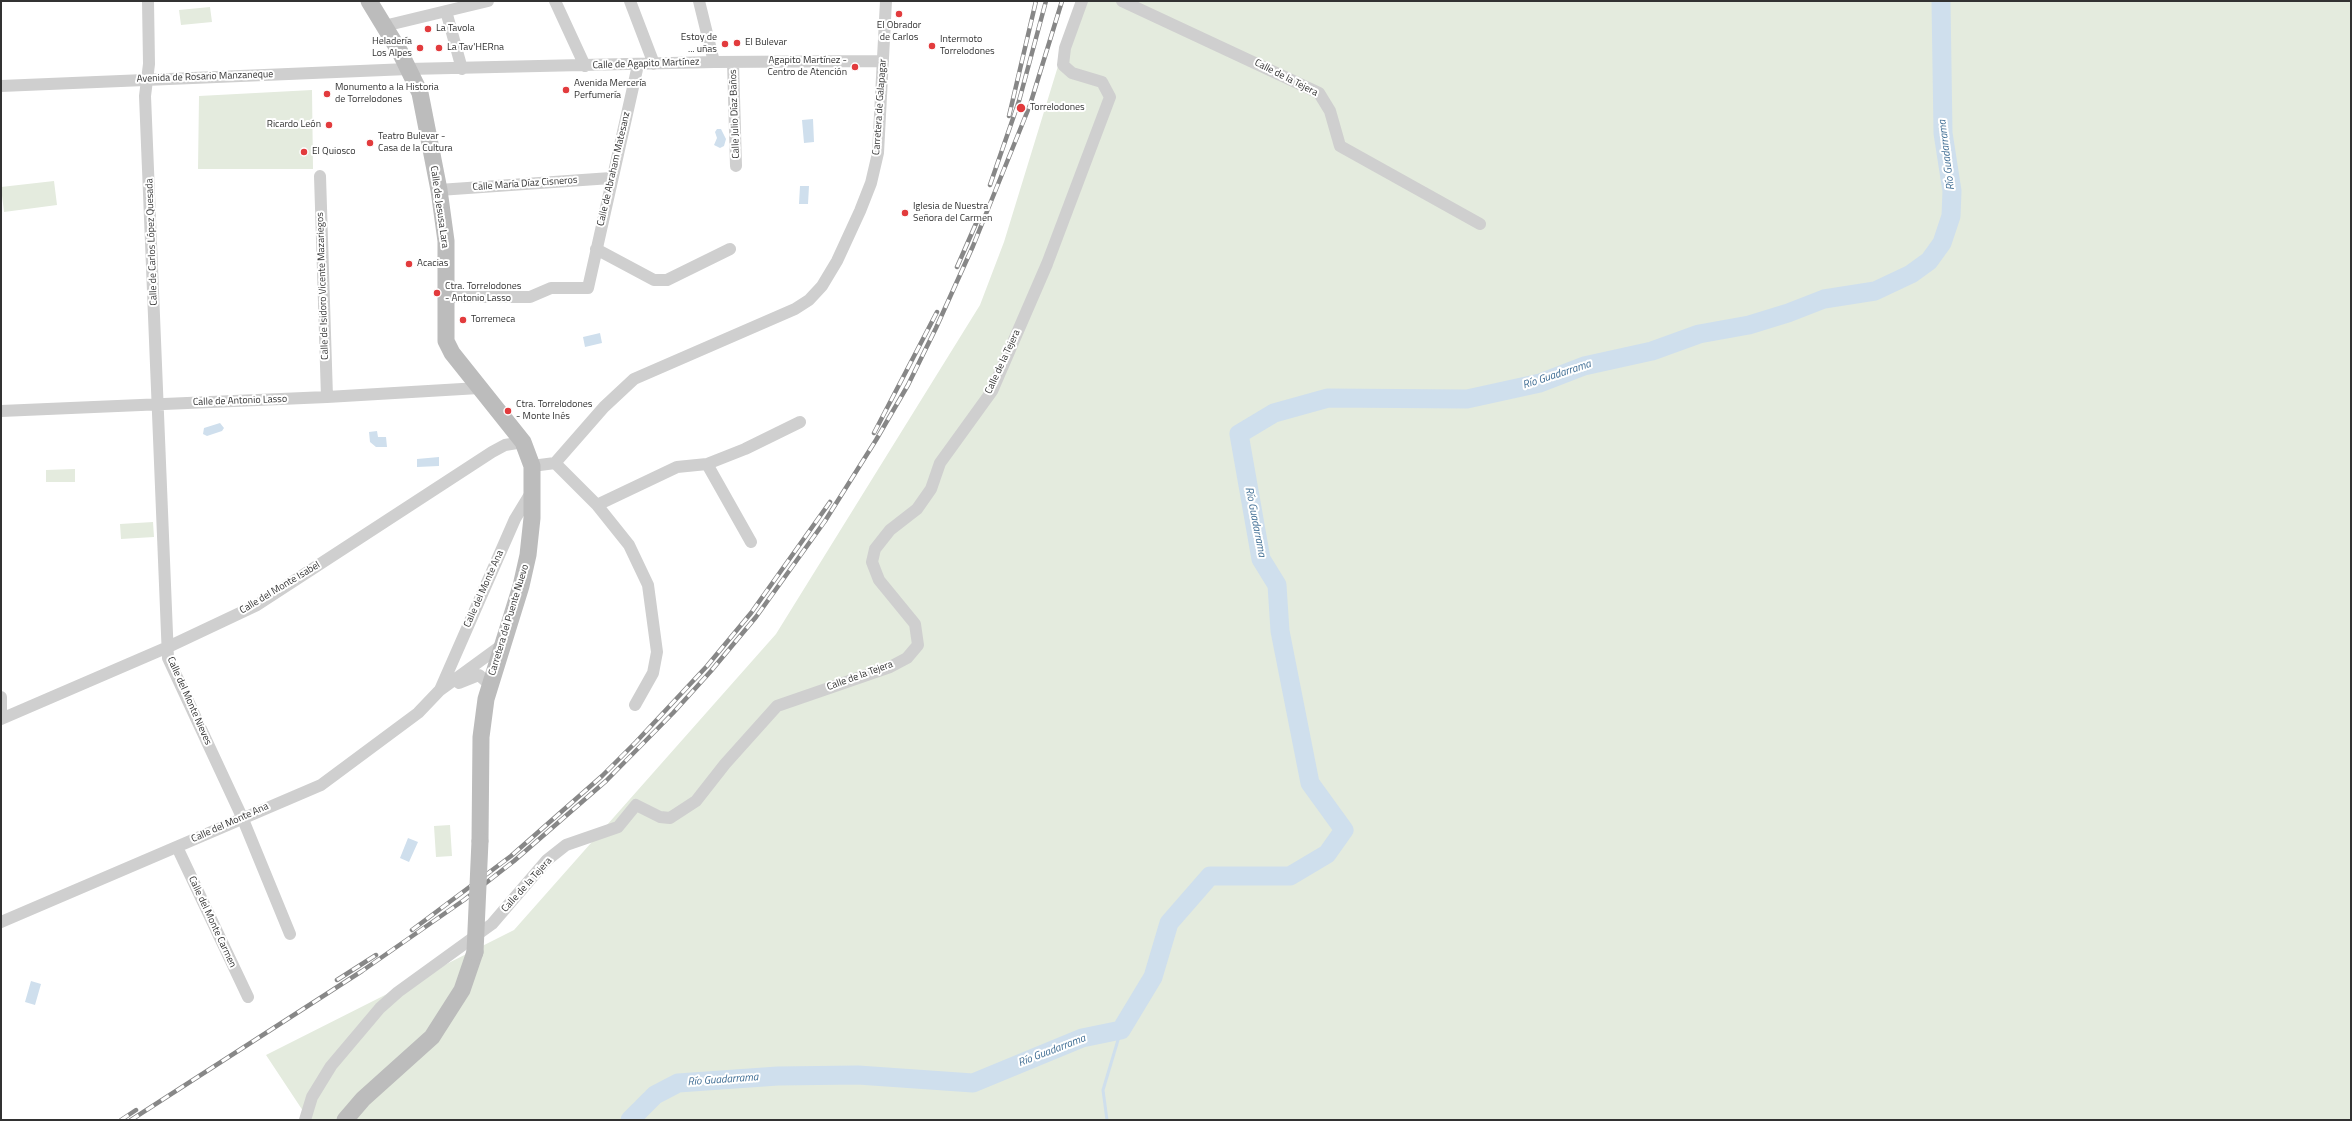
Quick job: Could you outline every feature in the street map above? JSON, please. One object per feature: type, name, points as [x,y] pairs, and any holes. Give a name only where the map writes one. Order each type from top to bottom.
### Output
[{"type":"main road","name":"Calle de Jesusa Lara","points":[[369,1],[420,93],[439,190],[446,242],[446,341],[452,354]]},
{"type":"main road","name":"Carretera del Puente Nuevo","points":[[345,1120],[363,1099],[411,1058],[432,1037],[462,990],[475,952],[480,841],[481,737],[489,684],[521,586],[528,555],[533,489],[532,466],[523,442],[452,354]]},
{"type":"street","name":"Calle de Carlos López Quesada","points":[[148,1],[149,64],[145,96],[158,404]]},
{"type":"street","points":[[384,26],[488,1]]},
{"type":"street","points":[[554,1],[585,66]]},
{"type":"street","points":[[630,1],[654,64]]},
{"type":"street","points":[[698,1],[714,62]]},
{"type":"street","name":"Carretera de Galapagar","points":[[555,463],[604,407],[634,379],[795,309],[809,300],[822,286],[837,260],[860,211],[871,183],[878,153],[886,1]]},
{"type":"street","name":"Calle de la Tejera","points":[[306,1120],[312,1097],[331,1066],[380,1008],[398,992],[492,924],[547,860],[566,845],[618,827],[636,805],[660,817],[670,818],[696,801],[725,764],[777,706],[890,667],[907,658],[918,645],[915,624],[879,580],[872,562],[876,549],[890,530],[917,509],[931,489],[940,463],[992,391],[1047,264],[1110,97],[1102,82],[1072,73],[1063,65],[1065,48],[1082,1]]},
{"type":"street","name":"Calle de la Tejera","points":[[1122,1],[1319,93],[1330,111],[1340,146],[1480,224]]},
{"type":"street","points":[[446,11],[462,69]]},
{"type":"street","name":"Calle de Agapito Martínez","points":[[408,69],[638,65],[714,62],[883,61]]},
{"type":"street","name":"Calle Julio Díaz Baños","points":[[733,62],[736,166]]},
{"type":"street","name":"Calle de Abraham Matesanz","points":[[445,297],[530,297],[551,288],[588,288],[611,178],[638,65]]},
{"type":"street","name":"Avenida de Rosario Manzaneque","points":[[1,86],[408,69]]},
{"type":"street","name":"Calle de Isidoro Vicente Mazariegos","points":[[320,176],[327,398]]},
{"type":"street","name":"Calle María Díaz Cisneros","points":[[439,190],[611,178]]},
{"type":"street","points":[[596,249],[654,280],[667,280],[730,249]]},
{"type":"street","name":"Calle de Antonio Lasso","points":[[1,411],[327,398],[479,388]]},
{"type":"street","name":"Calle del Monte Nieves","points":[[158,404],[168,658],[242,817],[290,934]]},
{"type":"street","points":[[597,505],[677,467],[707,464],[745,449],[800,422]]},
{"type":"street","name":"Calle del Monte Isabel","points":[[1,718],[168,647],[257,605],[492,452],[505,445],[523,442]]},
{"type":"street","points":[[532,466],[555,463],[597,505],[629,545],[648,585],[657,652],[653,673],[635,705]]},
{"type":"street","points":[[707,464],[751,542]]},
{"type":"street","name":"Calle del Monte Ana","points":[[439,691],[515,519],[533,489]]},
{"type":"street","name":"Calle del Monte Ana","points":[[1,922],[177,847],[242,817],[321,785],[418,713],[439,691],[502,645]]},
{"type":"street","name":"Calle del Monte Ana","points":[[439,691],[479,675],[489,684]]},
{"type":"street","points":[[1,697],[1,718]]},
{"type":"street","name":"Calle del Monte Carmen","points":[[177,847],[248,998]]},
{"type":"shaded area","points":[[1078,1],[2351,1],[2351,1120],[309,1120],[266,1055],[514,930],[776,634],[980,305],[1004,242]]},
{"type":"shaded area","points":[[210,7],[212,22],[181,25],[179,10]]},
{"type":"shaded area","points":[[312,90],[313,169],[198,169],[199,96]]},
{"type":"shaded area","points":[[54,181],[57,205],[4,212],[1,187]]},
{"type":"shaded area","points":[[75,469],[75,482],[46,482],[46,470]]},
{"type":"shaded area","points":[[153,522],[154,537],[121,539],[120,524]]},
{"type":"shaded area","points":[[450,825],[452,856],[436,857],[434,826]]},
{"type":"water","points":[[813,119],[814,142],[804,143],[802,120]]},
{"type":"water","points":[[717,129],[721,129],[726,139],[724,146],[720,148],[714,145],[717,138],[715,132]]},
{"type":"water","points":[[800,186],[809,186],[808,204],[799,204]]},
{"type":"water","points":[[600,333],[602,343],[585,347],[583,337]]},
{"type":"water","points":[[220,423],[224,428],[222,431],[207,436],[203,434],[204,428]]},
{"type":"water","points":[[377,431],[378,437],[386,437],[387,447],[376,447],[370,442],[369,432]]},
{"type":"water","points":[[439,457],[439,466],[417,467],[417,459]]},
{"type":"water","points":[[408,838],[418,842],[409,862],[400,858]]},
{"type":"water","points":[[31,981],[41,984],[35,1005],[25,1002]]},
{"type":"waterway","name":"Río Guadarrama","points":[[630,1120],[655,1095],[678,1083],[778,1076],[858,1075],[973,1083],[1082,1038],[1121,1030],[1153,977],[1169,923],[1210,876],[1290,876],[1327,854],[1344,830],[1310,783],[1280,631],[1277,585],[1261,559],[1239,434],[1274,413],[1328,398],[1467,399],[1540,383],[1584,366],[1652,351],[1699,334],[1749,325],[1788,313],[1824,299],[1875,291],[1911,274],[1929,261],[1942,243],[1951,216],[1952,191],[1943,133],[1941,1]]},
{"type":"waterway","points":[[1107,1120],[1103,1090],[1121,1030]]},
{"type":"railway","points":[[1009,116],[1036,1]]},
{"type":"railway","points":[[990,185],[1019,101],[1046,1]]},
{"type":"railway","points":[[131,1120],[362,971],[464,900],[514,861],[606,781],[673,713],[711,671],[756,617],[825,521],[876,440],[908,385],[936,328],[973,246],[1030,105],[1062,1]]},
{"type":"railway","points":[[957,267],[978,219]]},
{"type":"railway","points":[[874,433],[937,312]]},
{"type":"railway","points":[[412,930],[511,856],[602,776],[636,742],[707,666],[751,613],[830,502]]},
{"type":"railway","points":[[337,980],[376,955]]},
{"type":"railway","points":[[121,1120],[136,1110]]},
{"type":"place","name":"El Obrador de Carlos","points":[[899,14]]},
{"type":"place","name":"La Tavola","points":[[428,29]]},
{"type":"place","name":"El Bulevar","points":[[737,43]]},
{"type":"place","name":"Estoy de ... uñas","points":[[725,44]]},
{"type":"place","name":"Intermoto Torrelodones","points":[[932,46]]},
{"type":"place","name":"Heladería Los Alpes","points":[[420,48]]},
{"type":"place","name":"La Tav'HERna","points":[[439,48]]},
{"type":"place","name":"Agapito Martínez - Centro de Atención","points":[[855,67]]},
{"type":"place","name":"Avenida Mercería Perfumería","points":[[566,90]]},
{"type":"place","name":"Monumento a la Historia de Torrelodones","points":[[327,94]]},
{"type":"place","name":"Torrelodones","points":[[1021,108]]},
{"type":"place","name":"Ricardo León","points":[[329,125]]},
{"type":"place","name":"Teatro Bulevar - Casa de la Cultura","points":[[370,143]]},
{"type":"place","name":"El Quiosco","points":[[304,152]]},
{"type":"place","name":"Iglesia de Nuestra Señora del Carmen","points":[[905,213]]},
{"type":"place","name":"Acacias","points":[[409,264]]},
{"type":"place","name":"Ctra. Torrelodones - Antonio Lasso","points":[[437,293]]},
{"type":"place","name":"Torremeca","points":[[463,320]]},
{"type":"place","name":"Ctra. Torrelodones - Monte Inés","points":[[508,411]]}]
